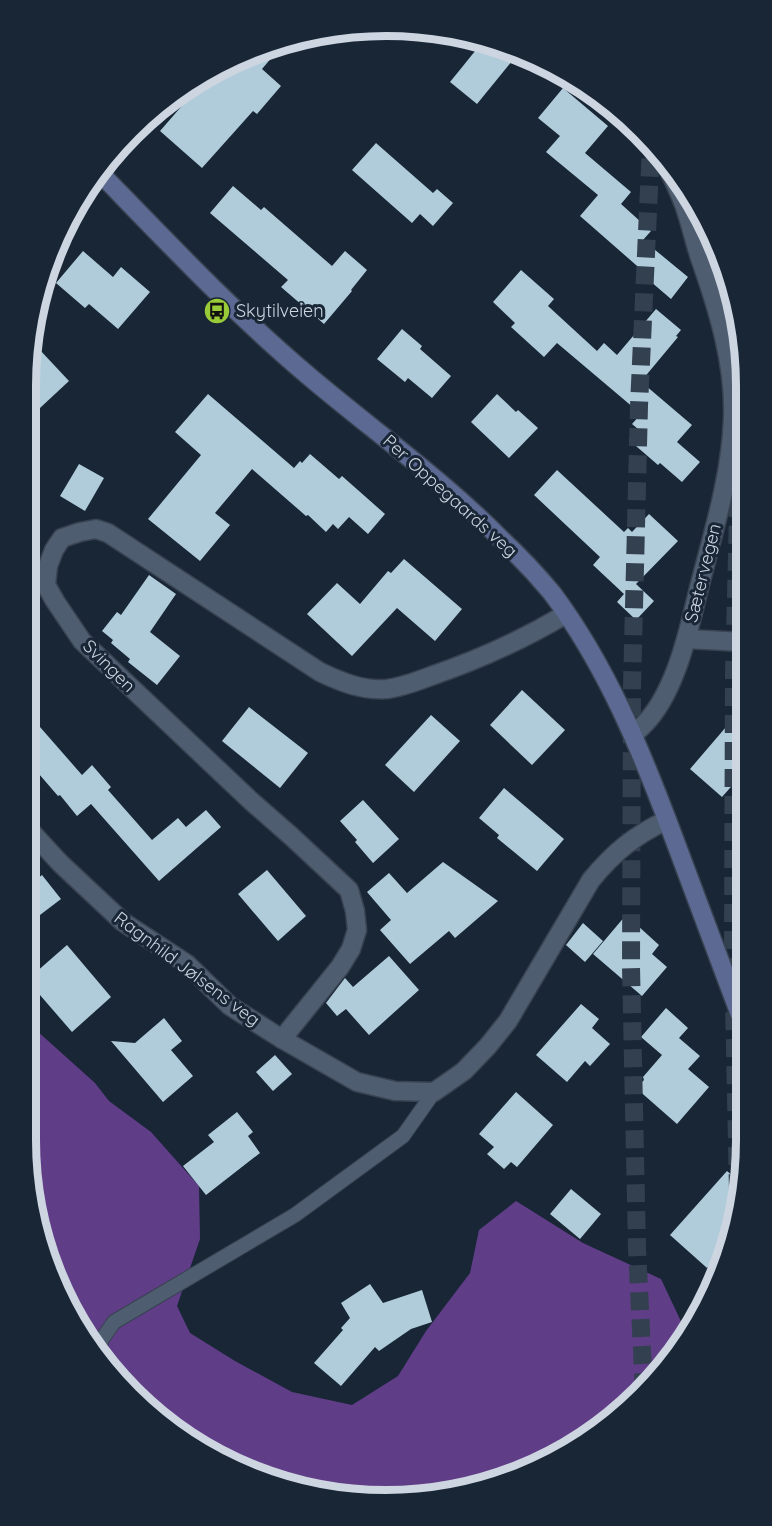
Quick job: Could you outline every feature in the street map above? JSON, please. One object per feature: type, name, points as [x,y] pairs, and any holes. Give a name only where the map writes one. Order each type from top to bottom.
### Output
[{"type":"street","name":"Per Oppegaards veg","points":[[105,178],[266,339],[489,526],[551,592],[583,640],[648,768],[736,1004]]},
{"type":"street","name":"Sætervegen","points":[[633,735],[649,719],[659,704],[687,639],[730,451],[733,417],[726,348],[716,305],[683,202]]},
{"type":"street","name":"Svingen","points":[[282,1039],[340,967],[351,949],[357,930],[349,890],[82,641],[46,585],[48,566],[62,538],[96,529],[108,533],[320,672],[343,683],[360,687],[387,689],[415,682],[486,656],[566,614]]},
{"type":"street","points":[[687,639],[736,642]]},
{"type":"street","points":[[434,1092],[465,1071],[508,1021],[591,880],[604,863],[645,830],[667,820]]},
{"type":"street","name":"Ragnhild Jølsens veg","points":[[36,837],[60,863],[123,922],[187,964],[230,1006],[357,1082],[395,1091],[434,1092]]},
{"type":"lane","points":[[101,1343],[114,1322],[294,1215],[403,1136],[434,1092]]},
{"type":"shaded area","points":[[36,1030],[95,1083],[109,1101],[151,1132],[199,1186],[200,1239],[177,1306],[190,1333],[292,1392],[352,1405],[398,1376],[426,1331],[470,1273],[479,1230],[516,1201],[583,1243],[661,1279],[683,1325],[664,1353],[617,1403],[599,1418],[541,1454],[477,1478],[432,1487],[386,1490],[318,1483],[295,1478],[252,1463],[211,1443],[155,1403],[108,1353],[72,1295],[48,1231],[39,1186],[36,1140]]},
{"type":"building","points":[[477,48],[513,60],[477,104],[450,82]]},
{"type":"building","points":[[274,55],[262,69],[281,86],[257,114],[253,111],[202,168],[160,131],[192,95],[231,72]]},
{"type":"building","points":[[563,88],[608,126],[585,153],[631,192],[621,204],[651,231],[643,240],[688,277],[671,299],[650,281],[652,279],[580,216],[598,195],[546,152],[560,136],[538,118]]},
{"type":"building","points":[[376,143],[433,193],[437,189],[453,203],[433,226],[420,214],[412,223],[352,170]]},
{"type":"building","points":[[233,186],[261,210],[264,207],[332,266],[345,251],[367,270],[324,324],[281,287],[288,280],[210,213]]},
{"type":"building","points":[[83,251],[113,277],[121,267],[150,292],[118,329],[89,304],[85,308],[56,283]]},
{"type":"building","points":[[521,270],[554,299],[548,306],[597,351],[604,343],[617,355],[656,309],[681,330],[676,336],[678,337],[643,379],[647,382],[645,385],[692,425],[677,442],[700,462],[682,482],[629,440],[638,429],[632,424],[641,414],[557,343],[544,357],[511,327],[515,323],[493,302]]},
{"type":"building","points":[[402,329],[422,346],[420,349],[451,376],[432,398],[408,378],[405,382],[377,359]]},
{"type":"building","points":[[38,350],[69,381],[36,412],[36,386]]},
{"type":"building","points":[[208,394],[294,468],[310,454],[339,479],[342,476],[385,514],[368,534],[349,517],[338,529],[333,524],[326,532],[252,469],[215,513],[230,525],[200,561],[148,519],[201,455],[175,432]]},
{"type":"building","points":[[497,394],[538,428],[509,458],[471,422]]},
{"type":"building","points":[[79,464],[104,478],[85,511],[60,496]]},
{"type":"building","points":[[557,470],[624,532],[628,528],[632,532],[649,514],[678,541],[636,584],[654,601],[636,620],[617,602],[624,594],[593,565],[600,557],[534,495]]},
{"type":"building","points":[[404,559],[462,609],[435,641],[397,608],[352,656],[307,614],[337,583],[360,604],[388,571],[391,573]]},
{"type":"building","points":[[149,575],[176,594],[150,632],[180,656],[157,685],[128,662],[130,659],[111,643],[113,640],[102,631],[117,612],[121,615]]},
{"type":"building","points":[[522,690],[565,730],[532,765],[490,725]]},
{"type":"building","points":[[249,707],[308,753],[280,788],[222,741]]},
{"type":"building","points":[[431,715],[460,741],[414,792],[385,765]]},
{"type":"building","points":[[732,720],[736,724],[736,781],[722,797],[690,769]]},
{"type":"building","points":[[36,722],[82,775],[92,765],[111,787],[108,790],[152,840],[178,818],[186,827],[206,810],[221,827],[159,881],[91,804],[77,816],[60,795],[58,796],[36,771]]},
{"type":"building","points":[[504,788],[564,839],[537,871],[497,838],[499,835],[479,818]]},
{"type":"building","points":[[363,800],[399,839],[373,863],[340,821]]},
{"type":"building","points":[[443,862],[498,901],[455,938],[449,931],[410,964],[380,930],[391,920],[367,892],[389,873],[407,893]]},
{"type":"building","points":[[267,870],[306,916],[278,941],[238,894]]},
{"type":"building","points":[[42,875],[61,899],[40,915],[36,913],[36,880]]},
{"type":"building","points":[[626,915],[659,945],[652,954],[667,967],[642,996],[593,954]]},
{"type":"building","points":[[583,923],[603,941],[585,962],[566,945]]},
{"type":"building","points":[[67,945],[111,997],[72,1032],[36,990],[36,972]]},
{"type":"building","points":[[389,956],[419,990],[369,1035],[346,1009],[337,1016],[326,1003],[345,978],[353,987]]},
{"type":"building","points":[[581,1004],[599,1019],[592,1028],[610,1044],[590,1066],[585,1061],[567,1082],[536,1055]]},
{"type":"building","points":[[666,1008],[688,1028],[679,1038],[700,1056],[688,1069],[709,1087],[677,1124],[636,1088],[662,1055],[641,1037]]},
{"type":"building","points":[[164,1018],[182,1041],[171,1050],[193,1076],[163,1102],[111,1041],[135,1043]]},
{"type":"building","points":[[275,1055],[292,1074],[273,1091],[256,1072]]},
{"type":"building","points":[[516,1092],[553,1125],[517,1167],[511,1162],[504,1169],[487,1154],[494,1147],[479,1134]]},
{"type":"building","points":[[237,1112],[253,1132],[248,1136],[260,1153],[206,1195],[183,1166],[214,1142],[208,1135]]},
{"type":"building","points":[[727,1171],[734,1177],[724,1231],[715,1259],[707,1268],[670,1235]]},
{"type":"building","points":[[571,1189],[601,1214],[580,1239],[550,1214]]},
{"type":"building","points":[[370,1284],[383,1303],[422,1290],[432,1322],[411,1329],[379,1351],[375,1347],[341,1386],[314,1363],[343,1330],[341,1328],[350,1318],[341,1303]]},
{"type":"tunnel","points":[[643,1377],[637,1248],[631,967],[632,687],[639,406],[651,157]]},
{"type":"tunnel","points":[[736,595],[733,953],[736,1096]]},
{"type":"place","name":"Skytilveien","points":[[217,311]]}]
